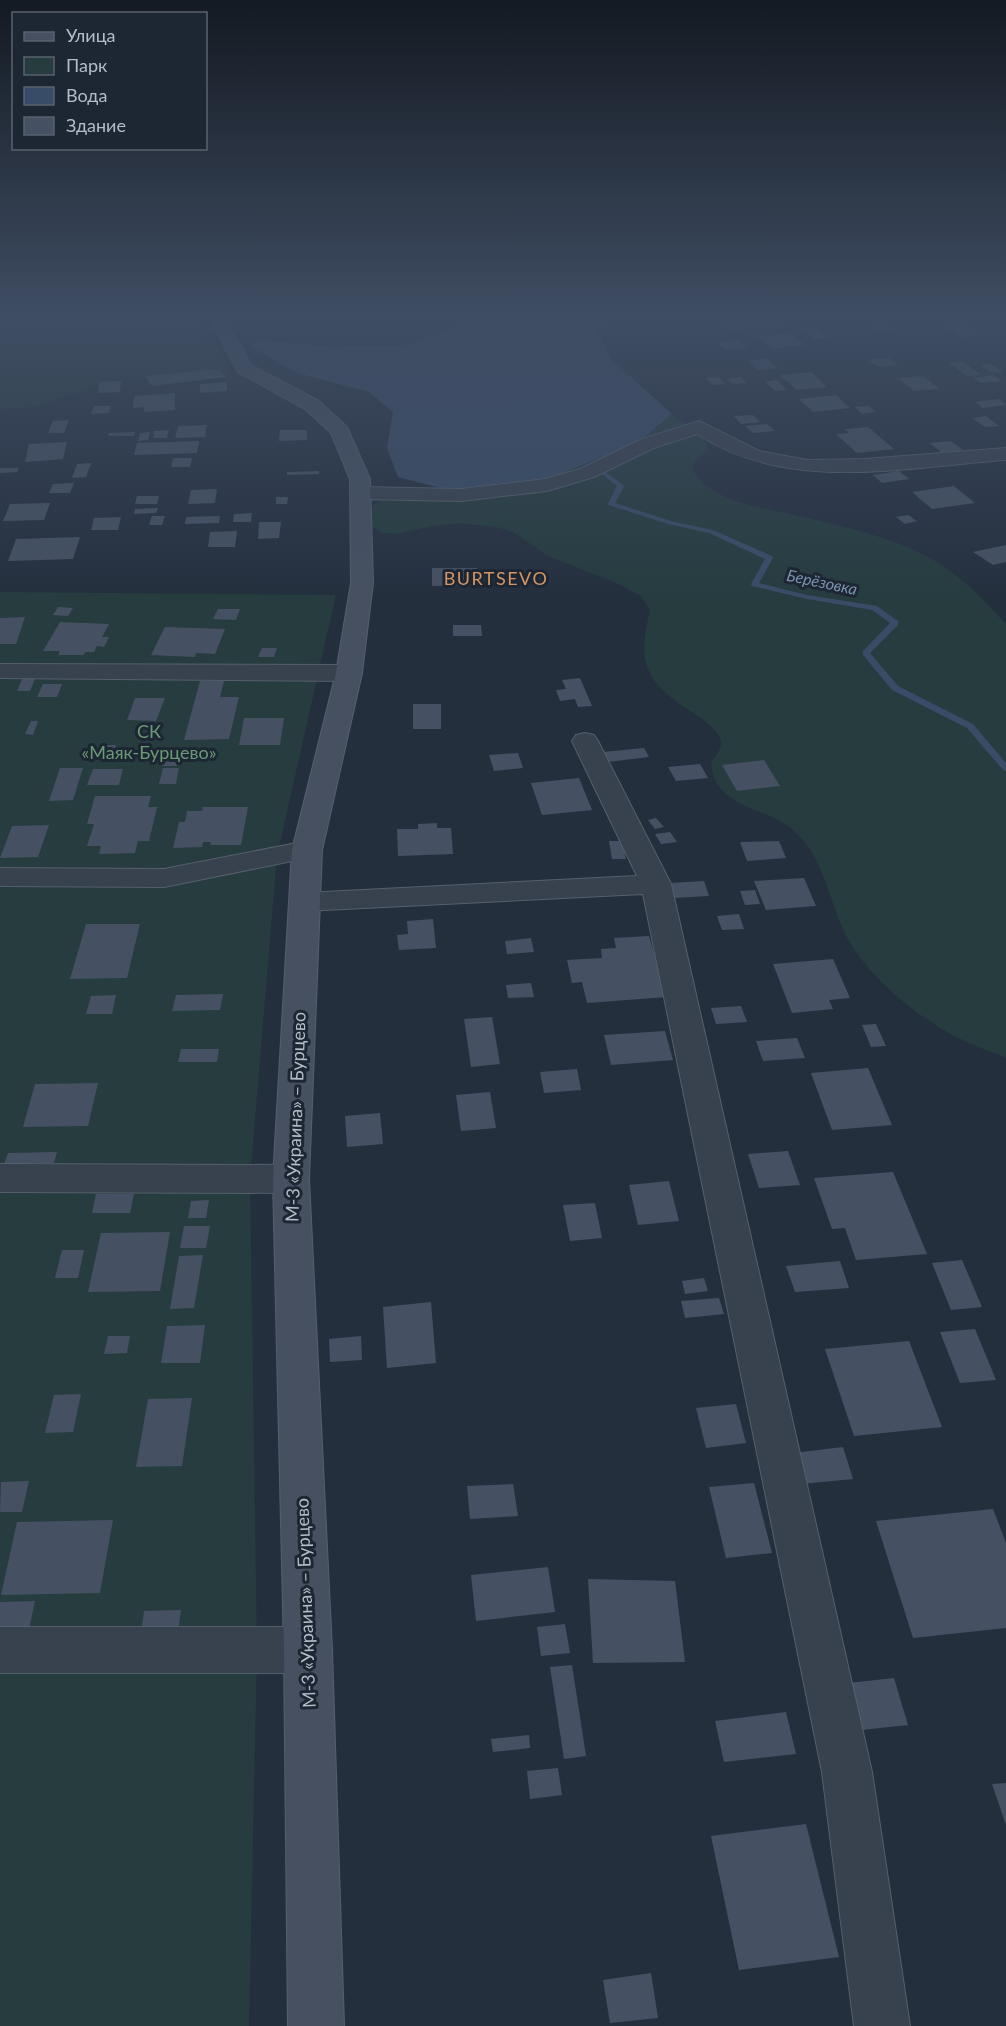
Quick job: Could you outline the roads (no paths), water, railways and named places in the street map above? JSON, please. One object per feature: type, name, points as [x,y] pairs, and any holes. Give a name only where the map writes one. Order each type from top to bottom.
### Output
[{"type":"street","name":"М-3 «Украина» – Бурцево","points":[[316,409],[340,431],[360,479],[362,583],[349,673],[307,850],[291,1179],[308,1650],[316,2026]]},
{"type":"street","points":[[360,493],[461,495],[547,485],[587,473],[649,443],[699,427],[733,448],[765,459],[803,466],[840,468],[1006,454]]},
{"type":"street","points":[[0,670],[349,673]]},
{"type":"street","points":[[585,741],[656,884],[847,1772],[882,2026]]},
{"type":"street","points":[[0,878],[164,878],[307,850]]},
{"type":"street","points":[[304,902],[656,884]]},
{"type":"street","points":[[0,1178],[291,1179]]},
{"type":"street","points":[[0,1650],[308,1650]]},
{"type":"water","points":[[389,409],[666,409],[672,414],[639,442],[550,478],[448,490],[398,477],[387,448],[393,412]]},
{"type":"waterway","name":"Берёзовка","points":[[600,470],[621,486],[611,504],[670,523],[711,531],[769,558],[755,584],[807,597],[874,608],[895,623],[866,653],[895,688],[970,726],[1006,768]]},
{"type":"district","name":"BURTSEVO","points":[[496,579]]},
{"type":"park label","name":"СК «Маяк-Бурцево»","points":[[149,742]]}]
